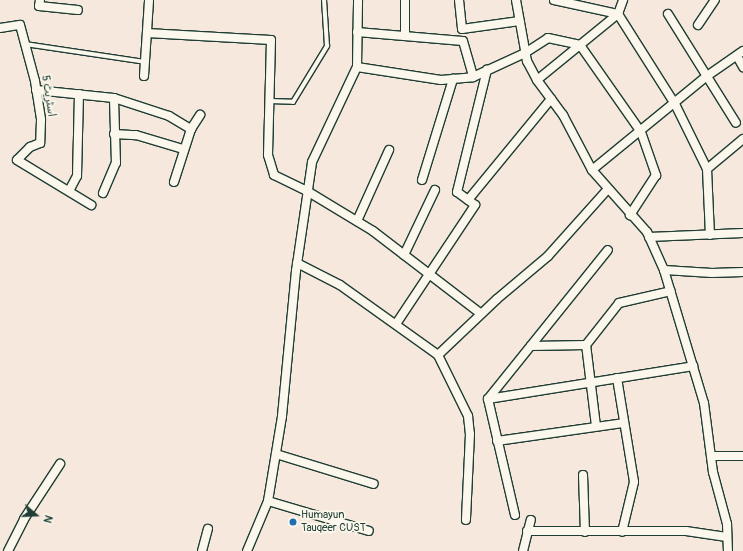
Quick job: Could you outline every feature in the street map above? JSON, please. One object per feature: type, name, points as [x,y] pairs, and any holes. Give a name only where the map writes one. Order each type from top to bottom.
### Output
[{"type":"street","points":[[40,0],[39,6],[78,10]]},
{"type":"street","points":[[144,76],[149,0]]},
{"type":"street","points":[[247,551],[268,502],[282,416],[297,263],[312,162],[357,67],[358,0]]},
{"type":"street","points":[[405,0],[405,36]]},
{"type":"street","points":[[459,0],[462,29],[519,20]]},
{"type":"street","points":[[516,0],[525,53],[537,80],[563,115],[592,170],[607,190],[649,237],[664,270],[704,403],[711,456],[727,524],[728,551]]},
{"type":"street","points":[[554,0],[618,14],[675,104],[707,169],[710,235]]},
{"type":"street","points":[[537,80],[618,14],[623,0]]},
{"type":"street","points":[[698,25],[715,0]]},
{"type":"street","points":[[668,14],[736,123]]},
{"type":"street","name":"اسٹریٹ 5","points":[[0,28],[20,25],[36,90],[41,120],[40,143],[30,147],[17,160],[69,191]]},
{"type":"street","points":[[357,32],[463,41],[473,76]]},
{"type":"street","points":[[147,33],[271,40],[268,155],[274,175],[307,191],[357,221],[481,314]]},
{"type":"street","points":[[357,67],[441,80],[453,79],[473,76],[487,70],[525,53],[548,38],[580,45],[641,132],[656,175],[630,215]]},
{"type":"street","points":[[592,170],[641,132],[707,76],[740,54],[743,66]]},
{"type":"street","points":[[396,324],[475,205],[457,192],[487,70]]},
{"type":"street","points":[[422,180],[453,79]]},
{"type":"street","points":[[36,90],[114,98],[169,116],[191,129]]},
{"type":"street","points":[[79,94],[77,176],[69,191],[91,205]]},
{"type":"street","points":[[103,193],[116,163],[114,98]]},
{"type":"street","points":[[468,200],[551,99]]},
{"type":"street","points":[[174,182],[191,129],[200,116]]},
{"type":"street","points":[[114,134],[136,135],[184,149]]},
{"type":"street","points":[[707,169],[743,139]]},
{"type":"street","points":[[357,221],[389,150]]},
{"type":"street","points":[[404,255],[435,190]]},
{"type":"street","points":[[438,356],[481,314],[548,256],[607,190]]},
{"type":"street","points":[[649,237],[743,233]]},
{"type":"street","points":[[488,399],[608,250]]},
{"type":"street","points":[[297,263],[340,285],[396,324],[438,356],[468,416],[470,434],[466,520]]},
{"type":"street","points":[[664,270],[712,273],[743,272]]},
{"type":"street","points":[[596,426],[586,345],[619,303],[671,292]]},
{"type":"street","points":[[531,346],[586,345]]},
{"type":"street","points":[[488,399],[693,366]]},
{"type":"street","points":[[617,378],[623,423],[634,482],[622,532]]},
{"type":"street","points":[[488,399],[515,515]]},
{"type":"street","points":[[497,441],[623,423]]},
{"type":"street","points":[[276,454],[374,484]]},
{"type":"street","points":[[711,456],[743,456]]},
{"type":"street","points":[[8,551],[24,519],[60,464]]},
{"type":"street","points":[[583,475],[585,532]]},
{"type":"street","points":[[268,502],[369,530]]},
{"type":"street","points":[[523,551],[527,530],[531,520]]},
{"type":"street","points":[[202,551],[208,529]]},
{"type":"street","points":[[527,530],[585,532],[686,531],[727,537]]},
{"type":"lane","points":[[269,101],[293,102],[327,46],[324,0]]},
{"type":"lane","points":[[25,44],[145,62]]},
{"type":"place","name":"Humayun Tauqeer CUST","points":[[293,522]]}]
